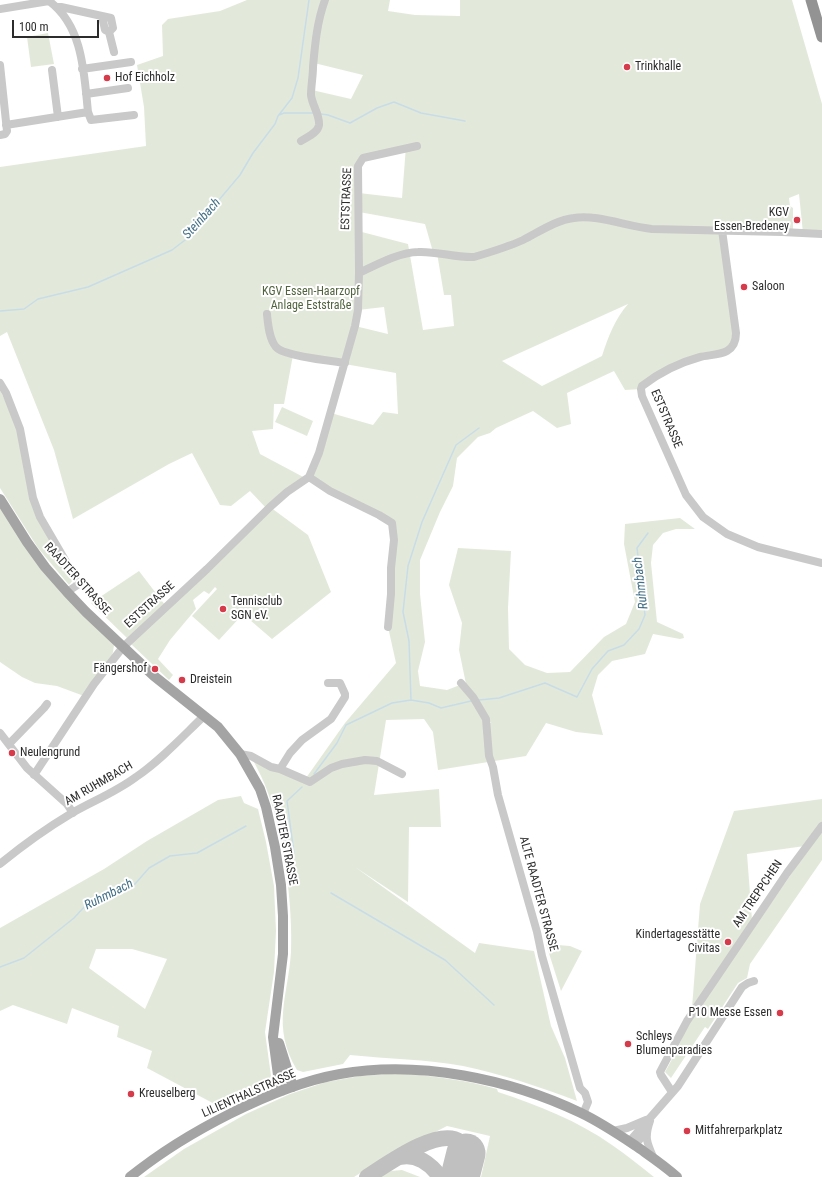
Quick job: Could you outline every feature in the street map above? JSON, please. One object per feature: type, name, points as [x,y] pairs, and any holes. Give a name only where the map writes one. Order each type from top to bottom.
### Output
[{"type":"highway","points":[[811,0],[822,37]]},
{"type":"main road","name":"RAADTER STRASSE","points":[[0,499],[27,542],[45,567],[86,612],[123,647],[165,685],[218,728],[240,754],[260,789],[266,807],[275,847],[283,916],[283,954],[273,1037],[278,1075],[282,1091]]},
{"type":"main road","name":"RAADTER STRASSE","points":[[275,1025],[278,1041],[293,1087]]},
{"type":"main road","name":"LILIENTHALSTRASSE","points":[[130,1177],[162,1154],[200,1131],[246,1107],[282,1091],[340,1074],[363,1071],[405,1070],[440,1072],[482,1080],[514,1088],[562,1105],[583,1114],[614,1131],[655,1159],[677,1177]]},
{"type":"street","points":[[301,141],[318,129],[319,125],[312,102],[314,44],[320,15],[325,0]]},
{"type":"street","points":[[0,9],[49,1],[58,7],[73,29],[78,41],[88,112],[91,120],[134,115]]},
{"type":"street","points":[[58,7],[111,18],[113,28],[109,32],[114,52]]},
{"type":"street","points":[[82,69],[130,62]]},
{"type":"street","points":[[0,65],[7,131],[5,134],[0,135]]},
{"type":"street","points":[[52,70],[58,117]]},
{"type":"street","points":[[86,94],[128,88]]},
{"type":"street","points":[[6,125],[88,112]]},
{"type":"street","name":"ESTSTRASSE","points":[[34,775],[94,684],[123,647],[207,569],[270,507],[287,492],[309,477],[319,453],[345,363],[358,310],[358,166],[363,158],[417,146]]},
{"type":"street","points":[[359,273],[411,252],[442,253],[466,258],[474,257],[522,240],[562,220],[575,218],[594,218],[652,230],[722,230],[822,234]]},
{"type":"street","name":"ESTSTRASSE","points":[[722,230],[736,333],[733,347],[726,352],[683,362],[666,369],[642,386],[642,396],[686,495],[703,517],[726,534],[758,547],[822,563]]},
{"type":"street","points":[[267,314],[272,342],[279,350],[295,355],[345,363]]},
{"type":"street","points":[[0,384],[6,393],[20,429],[33,498],[40,517],[79,584],[68,592]]},
{"type":"street","points":[[309,477],[330,491],[392,523],[394,540],[388,627]]},
{"type":"street","points":[[280,769],[290,753],[302,740],[332,719],[345,697],[340,683],[328,683]]},
{"type":"street","name":"ALTE RAADTER STRASSE","points":[[461,683],[473,697],[486,719],[489,756],[493,767],[498,795],[580,1088],[585,1093],[588,1102],[583,1114]]},
{"type":"street","points":[[8,744],[44,708],[46,704]]},
{"type":"street","name":"AM RUHMBACH","points":[[0,864],[30,840],[73,812],[110,794],[136,777],[162,757],[204,716]]},
{"type":"street","points":[[0,735],[34,775],[67,804],[73,812]]},
{"type":"street","points":[[240,754],[251,756],[271,767],[280,769],[310,782],[331,768],[342,764],[365,760],[377,761],[402,774]]},
{"type":"street","name":"AM TREPPCHEN","points":[[672,1092],[660,1072],[687,1021],[787,873],[822,826]]},
{"type":"street","points":[[632,1144],[650,1118],[692,1065],[742,987],[754,981]]},
{"type":"street","points":[[614,1131],[627,1128],[650,1118]]},
{"type":"street","points":[[650,1118],[646,1132],[647,1141],[655,1159]]},
{"type":"street","points":[[632,1144],[646,1132]]},
{"type":"green space","name":"KGV Essen-Haarzopf Anlage Eststraße","points":[[247,0],[390,0],[388,11],[415,15],[460,16],[460,0],[792,0],[822,104],[822,234],[803,233],[799,194],[789,198],[790,206],[793,208],[793,232],[722,230],[731,303],[733,347],[683,362],[641,389],[625,390],[614,371],[567,393],[571,424],[557,428],[533,411],[496,428],[490,433],[478,437],[457,458],[453,486],[440,512],[420,560],[420,594],[425,642],[418,671],[420,686],[447,690],[460,685],[473,700],[485,724],[491,723],[479,702],[466,684],[459,650],[462,623],[449,585],[458,548],[511,551],[508,608],[509,649],[525,665],[547,673],[570,672],[604,637],[626,624],[635,602],[624,544],[625,524],[680,518],[695,529],[676,529],[663,533],[653,545],[651,563],[657,622],[683,634],[684,638],[680,639],[653,634],[645,654],[612,661],[598,675],[592,695],[603,735],[576,732],[546,723],[526,756],[438,770],[433,732],[424,719],[386,720],[374,795],[439,789],[441,827],[409,827],[408,902],[355,867],[475,953],[479,943],[534,951],[551,1026],[565,1058],[577,1101],[492,1073],[463,1066],[435,1062],[350,1055],[343,1064],[303,1072],[297,1070],[289,1054],[285,1039],[283,1011],[291,952],[289,892],[283,850],[274,810],[265,784],[253,760],[306,778],[345,723],[396,663],[388,627],[393,523],[310,477],[331,413],[373,425],[383,412],[398,414],[396,373],[293,355],[284,404],[274,404],[273,429],[252,431],[260,454],[307,479],[267,509],[250,491],[231,506],[220,505],[192,453],[169,464],[73,519],[54,450],[7,332],[0,336],[0,167],[146,146],[144,107],[137,65],[163,56],[162,25],[168,19],[220,11]],"holes":[[[314,63],[363,75],[351,99],[312,90]],[[406,146],[402,198],[359,193],[359,162]],[[359,212],[425,224],[433,252],[437,253],[444,295],[451,295],[454,326],[423,330],[408,244],[358,231]],[[628,304],[612,328],[602,356],[542,386],[502,361]],[[384,307],[388,334],[355,326],[358,310]]]},
{"type":"green space","points":[[48,33],[54,64],[31,67],[27,37]]},
{"type":"green space","points":[[0,390],[19,430],[32,497],[73,580],[69,585],[38,548],[0,488]]},
{"type":"green space","points":[[282,407],[313,421],[307,436],[275,422]]},
{"type":"green space","points":[[0,503],[114,645],[111,658],[84,696],[57,686],[35,683],[22,677],[0,662]]},
{"type":"green space","points":[[270,507],[308,535],[331,592],[272,639],[243,614],[219,640],[192,616],[217,589],[215,587],[209,594],[204,591],[193,600],[196,609],[170,640],[158,659],[173,675],[169,680],[131,644]]},
{"type":"green space","points":[[139,571],[165,605],[127,638],[91,603]]},
{"type":"green space","points":[[241,796],[244,803],[258,809],[274,886],[276,931],[274,972],[265,1032],[271,1076],[267,1085],[222,1108],[147,1068],[152,1051],[117,1037],[119,1026],[72,1008],[67,1024],[13,1005],[0,1011],[0,928],[104,869],[147,841],[218,800]],"holes":[[[96,949],[132,949],[167,959],[145,1009],[89,968]]]},
{"type":"green space","points":[[822,799],[822,823],[805,846],[747,854],[752,920],[692,1008],[700,904],[734,811]]},
{"type":"green space","points":[[822,832],[822,860],[750,964],[747,978],[738,983],[708,1029],[705,1027],[671,1078],[665,1072],[677,1050],[688,1024],[807,851]]},
{"type":"green space","points":[[546,944],[570,946],[582,951],[561,991]]},
{"type":"green space","points":[[405,1073],[440,1077],[486,1086],[497,1089],[498,1092],[543,1108],[572,1121],[599,1136],[654,1177],[481,1177],[490,1136],[447,1126],[381,1160],[354,1177],[144,1177],[184,1149],[246,1114],[290,1094],[326,1082],[360,1076]]},
{"type":"green space","points":[[402,1170],[420,1177],[378,1177],[391,1171]]},
{"type":"waterway","name":"Steinbach","points":[[0,311],[24,309],[38,299],[88,287],[172,250],[193,234],[195,223],[213,207],[240,175],[253,153],[292,98],[298,78],[309,0]]},
{"type":"waterway","points":[[321,114],[350,123],[377,108],[394,102],[421,113],[465,121]]},
{"type":"waterway","points":[[279,115],[284,113],[313,113]]},
{"type":"waterway","name":"Ruhmbach","points":[[411,700],[409,641],[403,612],[408,566],[422,522],[456,445],[479,428]]},
{"type":"waterway","name":"Ruhmbach","points":[[479,700],[499,698],[545,683],[577,697],[592,669],[608,651],[624,645],[639,629],[645,615],[637,548],[648,533]]},
{"type":"waterway","name":"Ruhmbach","points":[[314,774],[337,743],[346,725],[392,703],[411,700],[429,703],[441,708],[471,701]]},
{"type":"waterway","points":[[294,853],[287,801],[302,787]]},
{"type":"waterway","name":"Ruhmbach","points":[[0,967],[24,958],[74,918],[86,905],[106,900],[135,884],[149,868],[170,856],[197,853],[246,826]]},
{"type":"waterway","points":[[331,893],[445,960],[494,1005]]},
{"type":"taxiway","points":[[367,1177],[399,1156],[426,1143],[439,1139],[451,1138],[460,1142],[463,1144],[466,1153]]},
{"type":"taxiway","points":[[400,1157],[406,1156],[417,1158],[428,1164],[440,1177]]},
{"type":"runway","points":[[460,1177],[466,1153]]},
{"type":"place","name":"Trinkhalle","points":[[627,67]]},
{"type":"place","name":"Hof Eichholz","points":[[107,78]]},
{"type":"place","name":"KGV Essen-Bredeney","points":[[797,220]]},
{"type":"place","name":"Saloon","points":[[744,287]]},
{"type":"place","name":"Tennisclub SGN eV.","points":[[223,609]]},
{"type":"place","name":"Fängershof","points":[[155,669]]},
{"type":"place","name":"Dreistein","points":[[182,680]]},
{"type":"place","name":"Neulengrund","points":[[12,753]]},
{"type":"place","name":"Kindertagesstätte Civitas","points":[[728,942]]},
{"type":"place","name":"P10 Messe Essen","points":[[780,1013]]},
{"type":"place","name":"Schleys Blumenparadies","points":[[628,1044]]},
{"type":"place","name":"Kreuselberg","points":[[131,1094]]},
{"type":"place","name":"Mitfahrerparkplatz","points":[[687,1131]]}]
